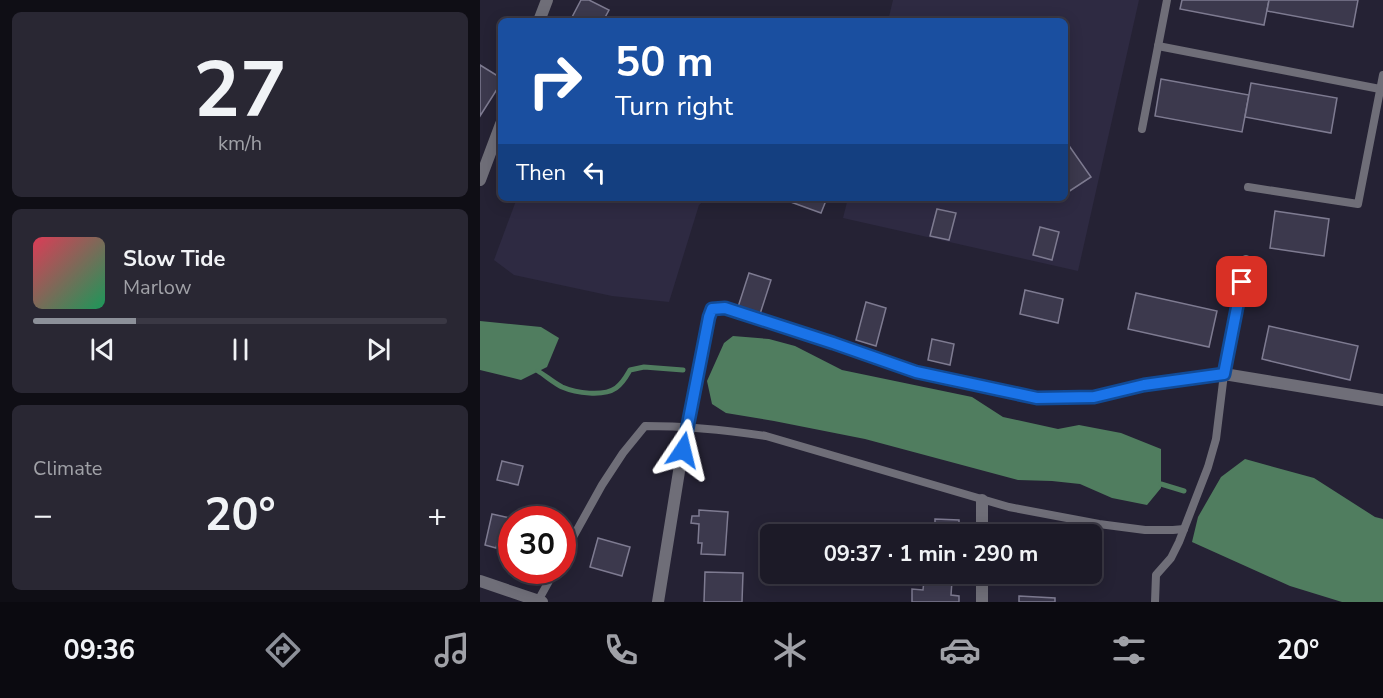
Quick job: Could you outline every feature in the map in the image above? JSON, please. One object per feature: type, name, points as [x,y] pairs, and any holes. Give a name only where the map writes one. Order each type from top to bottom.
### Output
[{"type":"street","points":[[540,18],[547,0]]},
{"type":"street","points":[[480,180],[498,132]]},
{"type":"street","points":[[1224,374],[1383,400]]},
{"type":"street","points":[[658,602],[687,428]]},
{"type":"street","points":[[982,500],[982,524]]},
{"type":"street","points":[[480,581],[540,601]]},
{"type":"street","points":[[982,584],[982,602]]},
{"type":"lane","points":[[1142,129],[1167,0]]},
{"type":"lane","points":[[1158,46],[1380,89]]},
{"type":"lane","points":[[1248,187],[1358,204],[1383,75]]},
{"type":"lane","points":[[1155,602],[1156,574],[1171,558],[1209,467],[1216,439],[1224,374],[1246,260]]},
{"type":"lane","points":[[687,428],[712,309],[725,308],[916,372],[1037,398],[1094,397],[1144,385],[1224,374]]},
{"type":"lane","points":[[576,532],[602,485],[623,453],[645,426],[740,432],[766,436],[1009,507],[1145,530],[1184,529]]},
{"type":"lane","points":[[540,601],[548,584]]},
{"type":"shaded area","points":[[893,0],[1139,0],[1078,271],[843,218],[847,201],[1068,201],[1068,18],[889,18]]},
{"type":"shaded area","points":[[516,201],[704,201],[699,205],[669,302],[612,296],[514,275],[494,260]]},
{"type":"shaded area","points":[[480,321],[541,327],[559,338],[547,367],[521,380],[480,370]]},
{"type":"shaded area","points":[[733,336],[769,339],[795,346],[842,370],[972,397],[1003,417],[1058,429],[1079,425],[1121,433],[1161,449],[1161,488],[1147,505],[1112,498],[1080,484],[1018,480],[865,439],[726,413],[712,404],[707,381],[724,343]]},
{"type":"shaded area","points":[[1245,459],[1314,478],[1375,517],[1383,519],[1383,602],[1342,602],[1290,586],[1192,542],[1198,517],[1221,477]]},
{"type":"building","points":[[581,0],[589,0],[609,10],[605,18],[572,18]]},
{"type":"building","points":[[1182,0],[1269,0],[1264,25],[1180,9]]},
{"type":"building","points":[[1269,0],[1358,0],[1353,27],[1267,11]]},
{"type":"building","points":[[480,65],[498,76],[498,88],[480,116]]},
{"type":"building","points":[[1161,79],[1249,95],[1242,132],[1155,116]]},
{"type":"building","points":[[1251,83],[1337,98],[1331,133],[1245,117]]},
{"type":"building","points":[[1068,144],[1091,177],[1068,192]]},
{"type":"building","points":[[788,201],[826,201],[821,213]]},
{"type":"building","points":[[937,209],[956,213],[949,240],[930,236]]},
{"type":"building","points":[[1275,211],[1329,219],[1324,256],[1270,248]]},
{"type":"building","points":[[1040,227],[1059,232],[1052,260],[1033,255]]},
{"type":"building","points":[[749,273],[771,280],[760,314],[738,307]]},
{"type":"building","points":[[1025,290],[1063,299],[1058,323],[1020,314]]},
{"type":"building","points":[[1136,293],[1217,311],[1209,347],[1128,329]]},
{"type":"building","points":[[866,302],[886,308],[876,346],[856,340]]},
{"type":"building","points":[[1269,326],[1358,346],[1350,380],[1262,359]]},
{"type":"building","points":[[932,339],[954,344],[950,365],[928,360]]},
{"type":"building","points":[[502,461],[523,466],[518,485],[497,480]]},
{"type":"building","points":[[699,510],[728,512],[725,555],[701,554],[702,543],[698,543],[699,524],[691,523],[692,516],[699,516]]},
{"type":"building","points":[[492,514],[498,515],[498,544],[496,548],[485,545]]},
{"type":"building","points":[[935,519],[959,520],[959,524],[935,524]]},
{"type":"building","points":[[598,538],[630,547],[622,576],[590,567]]},
{"type":"building","points":[[705,572],[743,573],[742,602],[704,602]]},
{"type":"building","points":[[924,584],[952,584],[951,595],[959,596],[959,602],[912,602],[912,589],[923,590]]},
{"type":"building","points":[[1019,596],[1055,598],[1055,602],[1019,602]]},
{"type":"waterway","points":[[538,371],[562,387],[597,393],[616,388],[630,370],[644,367],[683,370]]},
{"type":"waterway","points":[[1161,484],[1184,491]]},
{"type":"route","points":[[683,450],[712,309],[725,308],[916,372],[1037,398],[1094,397],[1144,385],[1224,374],[1242,282]]}]
